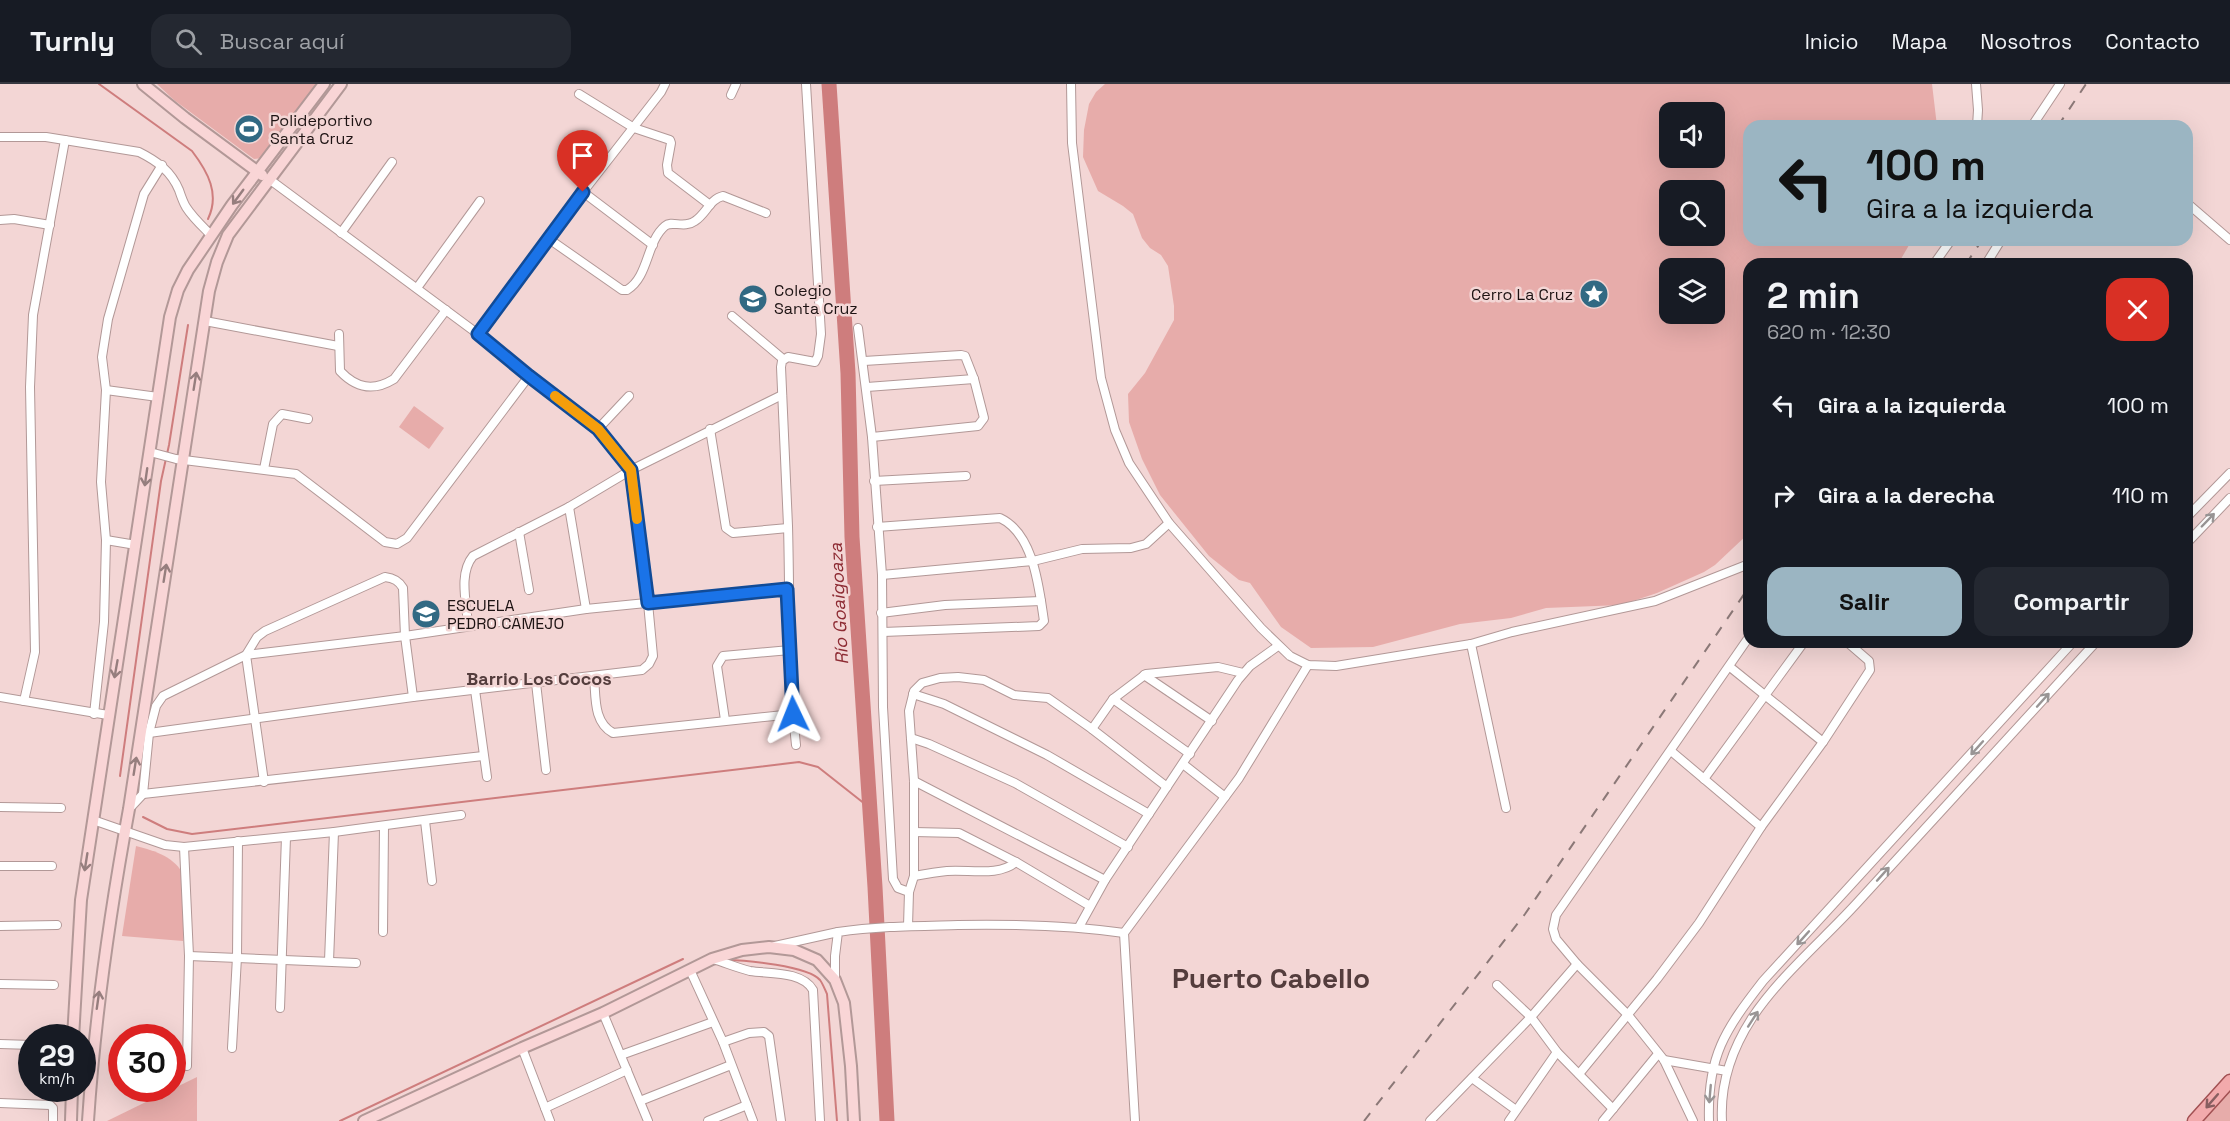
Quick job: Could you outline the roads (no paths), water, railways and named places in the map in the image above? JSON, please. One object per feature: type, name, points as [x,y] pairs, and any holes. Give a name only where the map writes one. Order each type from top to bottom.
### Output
[{"type":"main road","points":[[143,84],[185,118],[269,179]]},
{"type":"main road","points":[[74,1024],[76,956],[81,900],[108,716],[153,454],[158,397],[170,317],[178,290],[188,270],[211,235],[324,84]]},
{"type":"main road","points":[[88,1121],[96,1020],[116,875],[129,809],[179,459],[209,291],[228,235],[341,84]]},
{"type":"main road","points":[[364,1121],[603,1013],[712,959],[742,950],[769,947],[794,951],[817,960],[836,980],[844,1003],[854,1121]]},
{"type":"main road","points":[[2194,1121],[2230,1080]]},
{"type":"main road","points":[[71,1121],[72,1102]]},
{"type":"street","points":[[478,334],[665,84]]},
{"type":"street","points":[[731,95],[736,84]]},
{"type":"street","points":[[783,359],[788,357],[815,362],[818,358],[821,334],[806,84]]},
{"type":"street","points":[[1071,84],[1072,142],[1101,378],[1115,430],[1129,463],[1169,524],[1278,646],[1290,656],[1308,665],[1336,666],[1472,644],[1512,632],[1655,601],[1743,566]]},
{"type":"street","points":[[1976,84],[1977,120]]},
{"type":"street","points":[[2036,120],[2060,84]]},
{"type":"street","points":[[579,94],[634,128],[670,140],[668,173],[710,205]]},
{"type":"street","points":[[0,137],[46,137],[139,152],[162,165],[178,187],[184,204],[195,220],[211,235]]},
{"type":"street","points":[[24,701],[35,652],[30,387],[33,315],[65,140]]},
{"type":"street","points":[[341,233],[392,162]]},
{"type":"street","points":[[94,714],[104,622],[106,540],[102,482],[106,390],[102,357],[108,319],[144,194],[162,165]]},
{"type":"street","points":[[149,733],[642,670],[649,664],[652,656],[648,603],[631,470],[598,429],[478,334],[269,179]]},
{"type":"street","points":[[583,192],[653,245]]},
{"type":"street","points":[[549,239],[625,290],[630,289],[635,282],[653,245],[666,225],[690,224],[700,218],[716,198],[726,197],[765,213]]},
{"type":"street","points":[[417,288],[480,201]]},
{"type":"street","points":[[2193,208],[2228,236]]},
{"type":"street","points":[[0,220],[15,219],[50,225]]},
{"type":"street","points":[[339,334],[340,371],[350,382],[370,387],[382,387],[394,379],[446,310]]},
{"type":"street","points":[[732,316],[783,359]]},
{"type":"street","points":[[205,321],[338,346]]},
{"type":"street","points":[[858,328],[872,437],[882,574],[883,707],[893,879],[898,888],[909,892]]},
{"type":"street","points":[[864,361],[961,355],[967,360],[984,418],[978,426],[872,437]]},
{"type":"street","points":[[783,359],[781,364],[788,528],[787,589],[796,745]]},
{"type":"street","points":[[153,454],[296,474],[385,542],[397,544],[407,538],[529,376]]},
{"type":"street","points":[[867,387],[974,380]]},
{"type":"street","points":[[106,390],[158,397]]},
{"type":"street","points":[[468,626],[464,572],[472,556],[569,507],[631,470],[782,395]]},
{"type":"street","points":[[598,429],[628,396]]},
{"type":"street","points":[[264,469],[276,418],[282,414],[308,419]]},
{"type":"street","points":[[710,429],[726,528],[733,533],[788,528]]},
{"type":"street","points":[[2193,511],[2230,473]]},
{"type":"street","points":[[874,481],[966,476]]},
{"type":"street","points":[[2193,537],[2230,498]]},
{"type":"street","points":[[569,507],[586,609]]},
{"type":"street","points":[[877,527],[1000,518],[1008,521],[1015,528],[1033,561],[1044,621],[1039,626],[883,632]]},
{"type":"street","points":[[882,574],[1033,561],[1082,549],[1131,548],[1146,544],[1169,524]]},
{"type":"street","points":[[519,532],[529,590]]},
{"type":"street","points":[[106,540],[136,545]]},
{"type":"street","points":[[264,782],[246,655],[257,637],[265,631],[385,577],[396,580],[403,588],[405,636],[413,698]]},
{"type":"street","points":[[129,809],[143,794],[149,733],[156,706],[163,696],[246,655],[405,636],[586,609],[787,589]]},
{"type":"street","points":[[881,613],[945,605],[1041,601]]},
{"type":"street","points":[[1472,644],[1506,808]]},
{"type":"street","points":[[1079,927],[1105,880],[1243,674],[1250,666],[1278,646]]},
{"type":"street","points":[[1693,1121],[1664,1059],[1628,1015],[1577,964],[1556,939],[1552,929],[1556,915],[1743,646]]},
{"type":"street","points":[[1704,779],[1800,648]]},
{"type":"street","points":[[1579,1074],[1699,923],[1761,827],[1823,742],[1870,670],[1869,661],[1853,648]]},
{"type":"street","points":[[1709,1121],[1712,1068],[1716,1054],[1735,1017],[1819,919],[2067,648]]},
{"type":"street","points":[[1722,1121],[1721,1107],[1727,1071],[1752,1019],[1775,989],[2091,648]]},
{"type":"street","points":[[725,720],[717,666],[719,660],[723,656],[790,650]]},
{"type":"street","points":[[1135,1121],[1124,933],[1239,778],[1308,665]]},
{"type":"street","points":[[1092,729],[1113,699],[1144,675],[1218,667],[1243,674]]},
{"type":"street","points":[[1730,667],[1823,742]]},
{"type":"street","points":[[1144,675],[1212,721]]},
{"type":"street","points":[[594,677],[599,722],[604,729],[613,733],[793,714]]},
{"type":"street","points":[[908,926],[909,892],[914,876],[914,781],[909,711],[913,694],[922,683],[940,678],[958,677],[984,680],[1010,694],[1048,698],[1167,787]]},
{"type":"street","points":[[536,683],[546,770]]},
{"type":"street","points":[[475,690],[487,777]]},
{"type":"street","points":[[913,694],[944,704],[1047,755],[1149,814]]},
{"type":"street","points":[[0,697],[108,716]]},
{"type":"street","points":[[1113,699],[1190,754]]},
{"type":"street","points":[[2013,707],[2026,719]]},
{"type":"street","points":[[1992,731],[2005,742]]},
{"type":"street","points":[[911,738],[1015,783],[1128,847]]},
{"type":"street","points":[[1671,751],[1761,827]]},
{"type":"street","points":[[143,794],[483,756]]},
{"type":"street","points":[[1182,764],[1225,797]]},
{"type":"street","points":[[914,781],[1105,880]]},
{"type":"street","points":[[0,807],[61,808]]},
{"type":"street","points":[[93,820],[165,845],[184,847],[334,832],[462,815]]},
{"type":"street","points":[[425,820],[432,881]]},
{"type":"street","points":[[383,932],[384,826]]},
{"type":"street","points":[[329,961],[334,832]]},
{"type":"street","points":[[914,832],[959,833],[1016,862],[1090,906]]},
{"type":"street","points":[[280,1008],[286,837]]},
{"type":"street","points":[[232,1048],[237,957],[238,841]]},
{"type":"street","points":[[1890,844],[1903,853]]},
{"type":"street","points":[[184,847],[189,956],[187,1066]]},
{"type":"street","points":[[914,876],[948,871],[1005,868],[1016,862]]},
{"type":"street","points":[[0,866],[52,866]]},
{"type":"street","points":[[1819,919],[1832,930]]},
{"type":"street","points":[[769,947],[838,932],[882,927],[1037,924],[1124,933]]},
{"type":"street","points":[[0,926],[57,925]]},
{"type":"street","points":[[836,980],[835,956],[838,932]]},
{"type":"street","points":[[189,956],[283,958],[356,963]]},
{"type":"street","points":[[712,959],[749,971],[799,979],[810,985],[813,990],[820,1121]]},
{"type":"street","points":[[1430,1121],[1531,1017],[1577,964]]},
{"type":"street","points":[[690,970],[723,1042],[753,1121]]},
{"type":"street","points":[[0,984],[54,985]]},
{"type":"street","points":[[1497,985],[1531,1017],[1557,1052],[1613,1109]]},
{"type":"street","points":[[603,1013],[648,1121]]},
{"type":"street","points":[[621,1054],[713,1022]]},
{"type":"street","points":[[723,1042],[749,1033],[764,1032],[769,1036],[781,1121]]},
{"type":"street","points":[[0,1044],[18,1045]]},
{"type":"street","points":[[522,1048],[550,1121]]},
{"type":"street","points":[[1509,1121],[1557,1052]]},
{"type":"street","points":[[1603,1121],[1658,1053]]},
{"type":"street","points":[[1664,1059],[1727,1071]]},
{"type":"street","points":[[640,1101],[731,1065]]},
{"type":"street","points":[[545,1108],[627,1070]]},
{"type":"street","points":[[1472,1078],[1516,1110]]},
{"type":"street","points":[[0,1103],[50,1105],[53,1107],[53,1121]]},
{"type":"street","points":[[708,1121],[747,1105]]},
{"type":"waterway","points":[[99,84],[192,151],[207,175],[212,192],[213,201],[208,219]]},
{"type":"waterway","name":"Río Goaigoaza","points":[[829,84],[848,373],[852,537],[875,887],[887,1121]]},
{"type":"waterway","points":[[120,776],[161,481],[188,325]]},
{"type":"waterway","points":[[143,817],[167,829],[192,834],[799,762],[818,767],[870,808]]},
{"type":"waterway","points":[[340,1121],[683,959]]},
{"type":"waterway","points":[[726,960],[790,968],[803,971],[820,980],[827,994],[837,1121]]},
{"type":"railway","points":[[2062,120],[2086,84]]},
{"type":"railway","points":[[1970,258],[1978,246]]},
{"type":"railway","points":[[1364,1121],[1525,914],[1743,596]]},
{"type":"place","name":"Polideportivo Santa Cruz","points":[[249,129]]},
{"type":"place","name":"Cerro La Cruz","points":[[1594,294]]},
{"type":"place","name":"Colegio Santa Cruz","points":[[753,299]]},
{"type":"place","name":"ESCUELA PEDRO CAMEJO","points":[[426,614]]},
{"type":"district","name":"Barrio Los Cocos","points":[[539,679]]},
{"type":"district","name":"Puerto Cabello","points":[[1271,978]]}]
